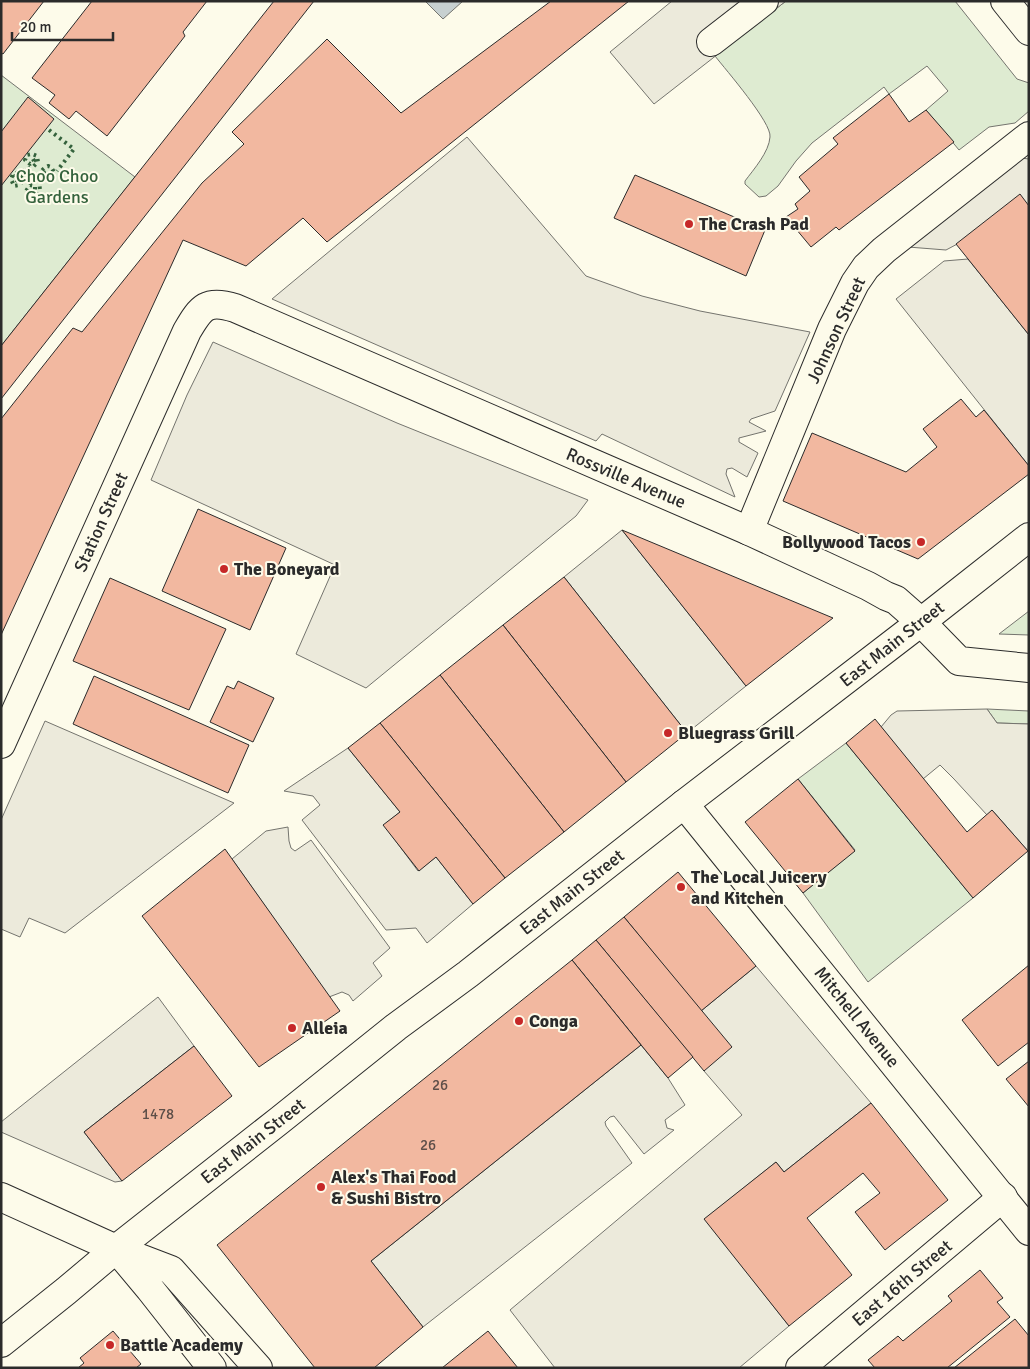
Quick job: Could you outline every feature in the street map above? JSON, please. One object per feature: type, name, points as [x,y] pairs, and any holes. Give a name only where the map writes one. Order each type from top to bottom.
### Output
[{"type":"street","points":[[711,42],[764,1]]},
{"type":"street","points":[[1006,1],[1029,31]]},
{"type":"street","name":"Johnson Street","points":[[749,531],[832,329],[866,267],[884,250],[1029,136]]},
{"type":"street","name":"Rossville Avenue","points":[[207,305],[220,304],[235,308],[749,531],[896,600],[921,622],[959,661],[1029,668]]},
{"type":"street","name":"Station Street","points":[[1,744],[186,331],[196,314],[207,305]]},
{"type":"street","name":"East Main Street","points":[[1,1343],[116,1248],[280,1120],[396,1026],[468,974],[1029,536]]},
{"type":"street","name":"Mitchell Avenue","points":[[684,804],[1029,1231]]},
{"type":"street","points":[[1,1197],[116,1248],[172,1270],[258,1368]]},
{"type":"street","name":"East 16th Street","points":[[800,1368],[1003,1198]]},
{"type":"street","points":[[116,1248],[212,1368]]},
{"type":"green space","points":[[786,1],[955,1],[1017,79],[1029,83],[1029,111],[1015,123],[989,127],[959,150],[926,110],[948,91],[927,66],[889,94],[884,87],[812,143],[778,186],[766,196],[759,197],[745,184],[745,181],[767,149],[770,137],[769,130],[738,84],[715,56]]},
{"type":"green space","name":"Choo Choo Gardens","points":[[1,75],[135,177],[1,346]]},
{"type":"green space","points":[[1029,611],[1029,635],[999,634]]},
{"type":"green space","points":[[987,709],[1029,711],[1029,724],[997,723]]},
{"type":"green space","points":[[846,743],[973,898],[868,982],[803,893],[855,850],[798,779]]},
{"type":"shaded area","points":[[425,1],[463,1],[443,19]]},
{"type":"shaded area","points":[[672,1],[786,1],[654,104],[610,52]]},
{"type":"shaded area","points":[[467,137],[586,276],[642,296],[700,311],[810,332],[775,411],[751,419],[749,422],[766,431],[739,438],[739,442],[758,453],[747,477],[732,468],[727,469],[726,474],[735,497],[602,434],[596,441],[272,299]]},
{"type":"shaded area","points":[[1021,158],[1029,159],[1029,206],[946,250],[908,247]]},
{"type":"shaded area","points":[[968,259],[1029,335],[1029,466],[896,299],[944,261]]},
{"type":"shaded area","points":[[213,342],[397,423],[588,500],[576,516],[366,688],[296,654],[335,565],[151,480],[187,395]]},
{"type":"shaded area","points":[[622,530],[746,686],[687,733],[564,577]]},
{"type":"shaded area","points":[[987,709],[997,723],[1029,724],[1028,851],[992,810],[987,815],[940,765],[923,779],[881,727],[897,711]]},
{"type":"shaded area","points":[[45,721],[234,803],[65,933],[29,918],[20,937],[1,929],[1,820]]},
{"type":"shaded area","points":[[348,748],[400,812],[384,825],[418,871],[436,857],[473,904],[427,943],[416,928],[386,930],[302,820],[320,805],[313,796],[284,791]]},
{"type":"shaded area","points":[[288,827],[291,848],[295,851],[311,840],[390,948],[373,963],[382,976],[353,1001],[349,995],[342,992],[329,997],[232,859],[266,831]]},
{"type":"shaded area","points":[[756,966],[871,1103],[784,1172],[776,1162],[705,1219],[789,1326],[739,1368],[555,1368],[510,1310],[742,1115],[704,1071],[701,1011]]},
{"type":"shaded area","points":[[158,997],[194,1046],[84,1132],[122,1181],[115,1182],[1,1132],[1,1122]]},
{"type":"shaded area","points":[[641,1045],[668,1078],[685,1105],[665,1120],[667,1128],[674,1130],[644,1154],[614,1116],[610,1117],[605,1122],[606,1126],[632,1163],[423,1327],[371,1261]]},
{"type":"building","points":[[1,1],[44,1],[3,54],[1,53]]},
{"type":"building","points":[[92,1],[207,1],[183,32],[185,36],[107,136],[76,111],[69,119],[49,103],[55,95],[32,78]]},
{"type":"building","points":[[274,1],[314,1],[1,399],[1,346]]},
{"type":"building","points":[[551,1],[629,1],[327,242],[303,218],[246,266],[183,240],[1,635],[1,419],[73,328],[82,332],[202,183],[244,144],[232,132],[327,39],[401,113]]},
{"type":"building","points":[[889,94],[909,122],[926,110],[954,142],[839,230],[836,227],[811,247],[786,217],[798,209],[795,204],[810,191],[799,177],[838,144],[833,138]]},
{"type":"building","points":[[28,97],[54,119],[1,186],[1,132]]},
{"type":"building","name":"The Crash Pad","points":[[635,175],[765,230],[746,276],[614,218]]},
{"type":"building","points":[[1020,194],[1029,206],[1029,335],[956,244]]},
{"type":"building","points":[[961,399],[976,417],[984,410],[1029,466],[1029,474],[918,559],[783,501],[812,433],[906,472],[937,447],[923,429]]},
{"type":"building","name":"The Boneyard","points":[[198,509],[286,548],[250,630],[162,591]]},
{"type":"building","points":[[622,530],[833,618],[746,686]]},
{"type":"building","points":[[564,577],[687,733],[626,782],[503,625]]},
{"type":"building","points":[[110,578],[226,629],[189,710],[73,661]]},
{"type":"building","points":[[503,625],[626,782],[564,832],[440,675]]},
{"type":"building","points":[[440,675],[564,832],[505,878],[380,723]]},
{"type":"building","points":[[94,676],[249,745],[228,793],[73,724]]},
{"type":"building","points":[[238,681],[274,698],[253,742],[210,722],[227,686],[234,689]]},
{"type":"building","points":[[875,719],[967,832],[992,810],[1028,851],[973,898],[846,743]]},
{"type":"building","points":[[380,723],[505,878],[473,904],[436,857],[419,871],[383,825],[400,812],[348,748]]},
{"type":"building","points":[[798,779],[855,851],[803,893],[745,822]]},
{"type":"building","points":[[225,849],[340,1011],[259,1067],[142,916]]},
{"type":"building","points":[[678,872],[756,966],[701,1011],[624,917]]},
{"type":"building","points":[[624,917],[732,1047],[704,1071],[596,940]]},
{"type":"building","points":[[596,940],[693,1057],[668,1078],[572,960]]},
{"type":"building","points":[[572,960],[641,1045],[371,1261],[423,1327],[374,1368],[315,1368],[217,1245]]},
{"type":"building","points":[[1029,965],[1029,1042],[998,1066],[962,1020]]},
{"type":"building","points":[[194,1046],[232,1096],[122,1181],[84,1132]]},
{"type":"building","points":[[1029,1061],[1029,1107],[1006,1079]]},
{"type":"building","points":[[871,1103],[948,1200],[885,1250],[855,1212],[880,1193],[863,1173],[807,1218],[852,1275],[789,1326],[704,1219],[776,1162],[784,1172]]},
{"type":"building","points":[[980,1270],[1003,1298],[997,1302],[1010,1317],[947,1368],[875,1368],[868,1360],[898,1336],[903,1341],[952,1301],[948,1296]]},
{"type":"building","points":[[1015,1319],[1029,1336],[1029,1368],[954,1368]]},
{"type":"building","name":"Battle Academy","points":[[113,1331],[141,1364],[136,1368],[78,1368],[84,1363],[80,1358]]},
{"type":"building","points":[[488,1331],[518,1368],[442,1368]]},
{"type":"hedge","points":[[49,130],[74,149],[57,171]]},
{"type":"hedge","points":[[18,181],[14,179],[15,176],[20,176],[23,179],[20,185],[14,186],[11,179],[13,174],[33,167],[38,162],[37,156],[27,155],[25,160],[30,164],[34,161],[33,159]]},
{"type":"hedge","points":[[31,193],[35,192],[35,186],[30,185],[26,191],[28,197],[33,198],[40,190],[39,183],[42,170],[48,166],[51,167],[54,176],[48,179],[45,173],[49,172]]},
{"type":"place","name":"The Crash Pad","points":[[689,224]]},
{"type":"place","name":"Bollywood Tacos","points":[[921,542]]},
{"type":"place","name":"The Boneyard","points":[[224,569]]},
{"type":"place","name":"Bluegrass Grill","points":[[668,733]]},
{"type":"place","name":"The Local Juicery and Kitchen","points":[[681,887]]},
{"type":"place","name":"Conga","points":[[519,1021]]},
{"type":"place","name":"Alleia","points":[[292,1028]]},
{"type":"place","name":"Alex's Thai Food & Sushi Bistro","points":[[321,1187]]},
{"type":"place","name":"Battle Academy","points":[[110,1345]]}]
